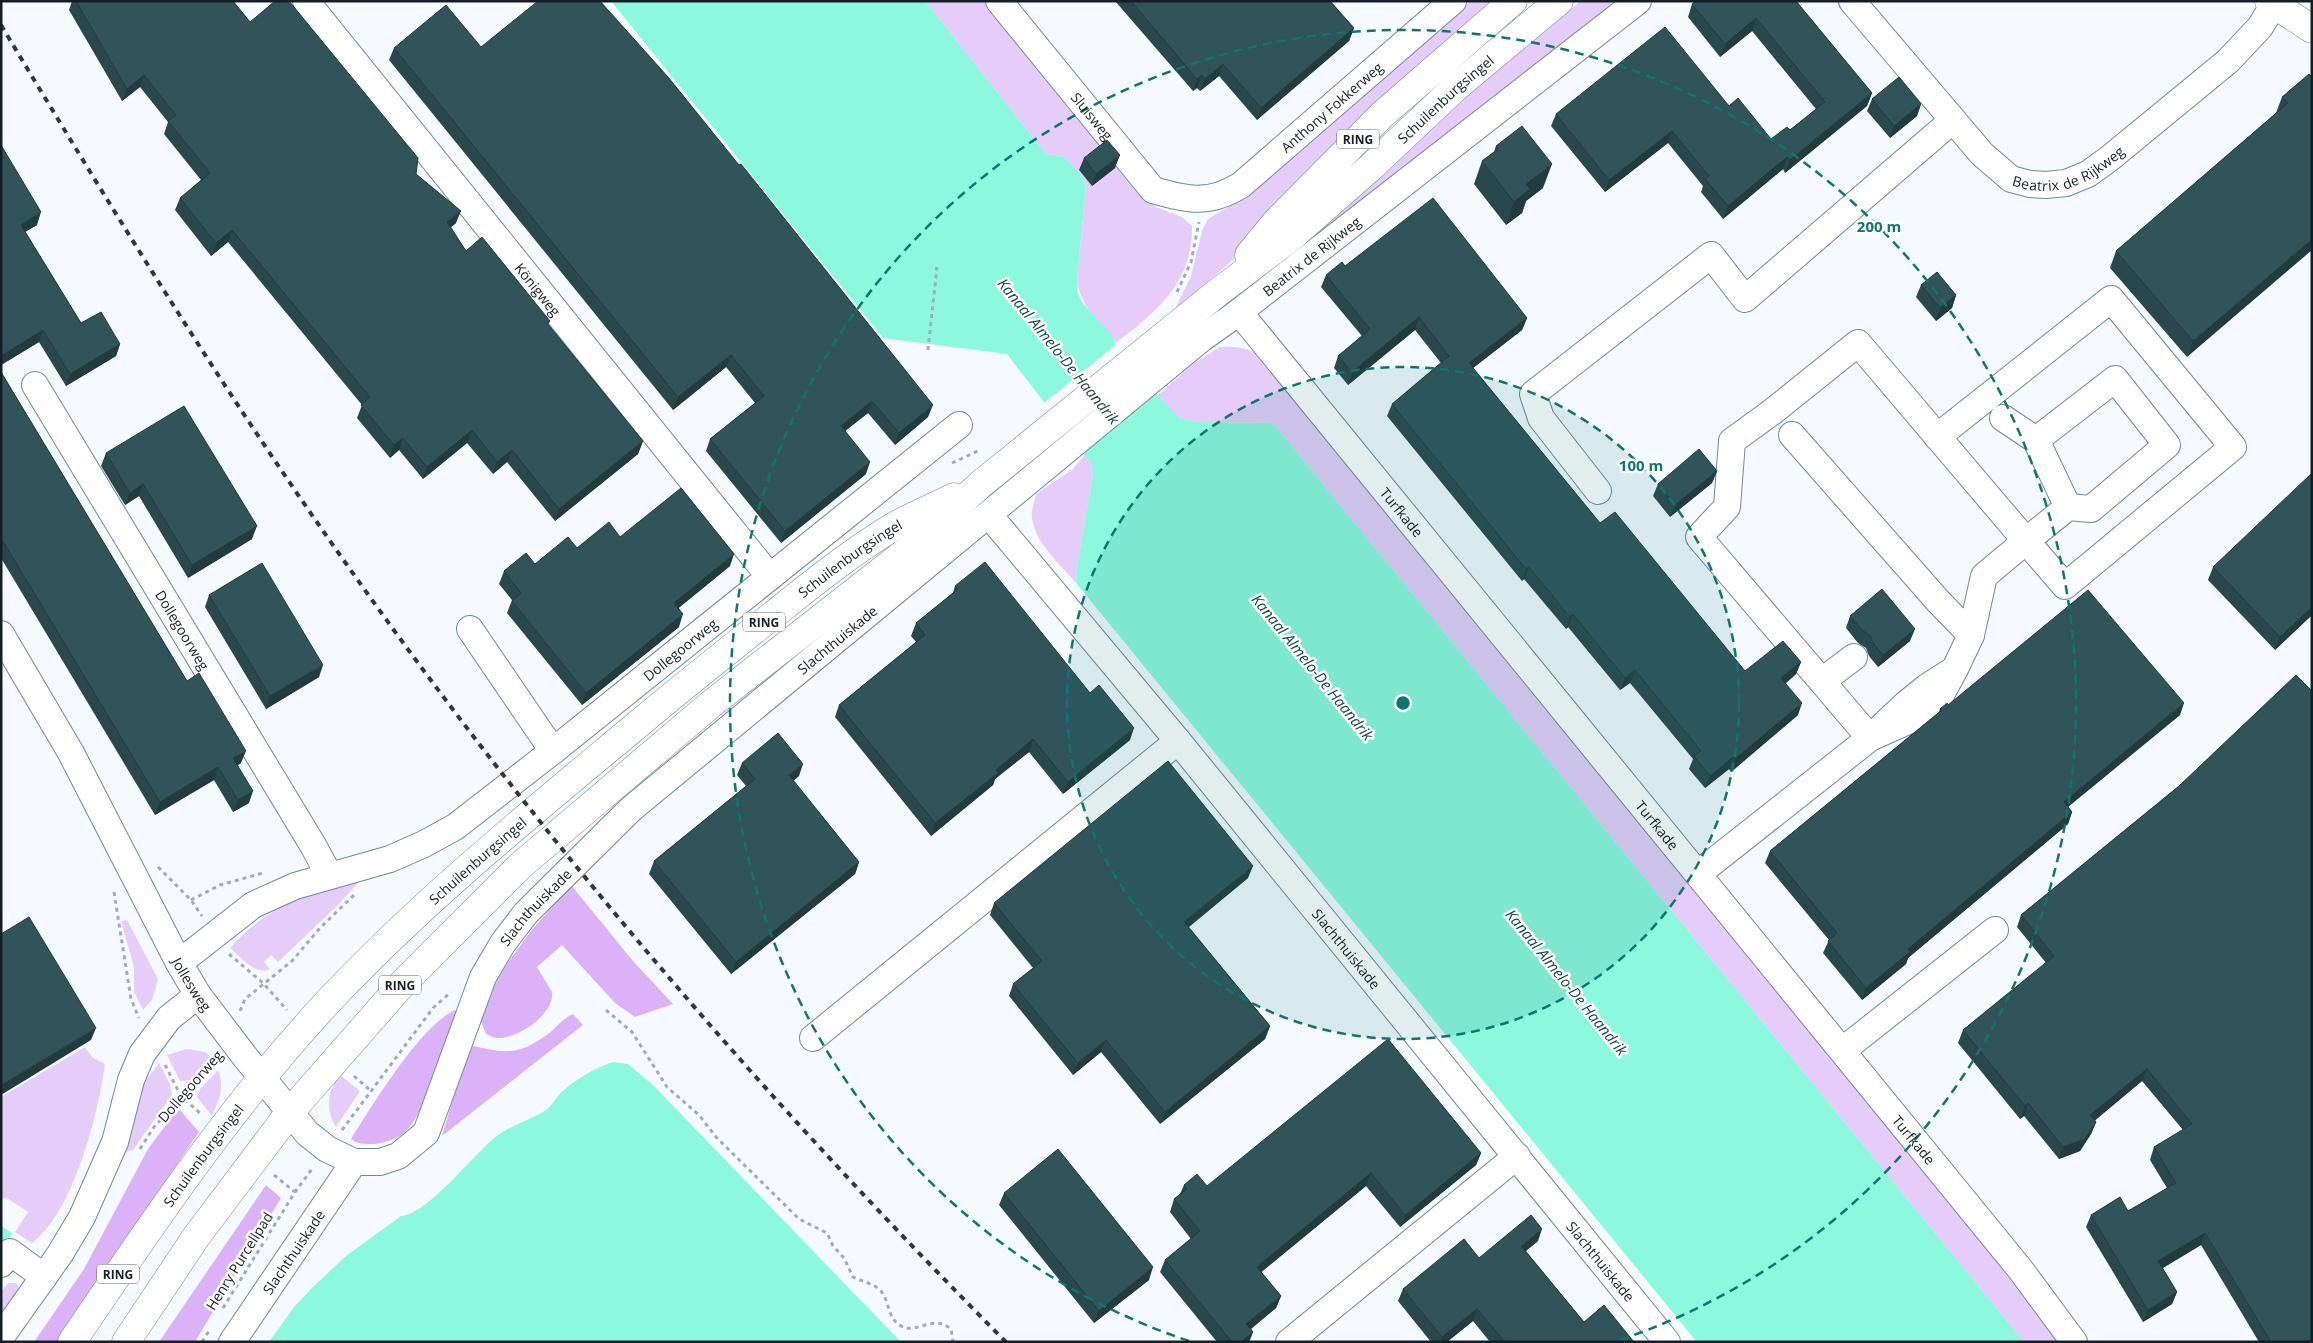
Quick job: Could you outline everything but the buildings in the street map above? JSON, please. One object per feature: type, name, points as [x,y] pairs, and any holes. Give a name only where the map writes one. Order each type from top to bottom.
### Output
[{"type":"main road","name":"Schuilenburgsingel","points":[[72,1342],[164,1206],[220,1129],[262,1077],[326,1004],[407,924],[471,866],[696,676],[835,566],[895,526],[982,483],[1060,436],[1148,366],[1217,293],[1276,222],[1383,114],[1513,1]]},
{"type":"main road","name":"Schuilenburgsingel","points":[[1217,293],[1290,238],[1371,167],[1456,87],[1559,1]]},
{"type":"main road","points":[[2273,2],[2312,29]]},
{"type":"main road","name":"Schuilenburgsingel","points":[[126,1342],[196,1238],[290,1112],[404,982],[520,866],[711,704],[912,548],[982,483]]},
{"type":"street","name":"Königweg","points":[[306,1],[770,577]]},
{"type":"street","name":"Sluisweg","points":[[999,1],[1153,190],[1183,199],[1204,200]]},
{"type":"street","name":"Anthony Fokkerweg","points":[[1204,200],[1226,195],[1241,185],[1452,1]]},
{"type":"street","name":"Beatrix de Rijkweg","points":[[1148,366],[1201,339],[1239,312],[1638,1]]},
{"type":"street","name":"Beatrix de Rijkweg","points":[[1852,1],[1982,154],[2011,179],[2030,184],[2066,183],[2088,174],[2110,158],[2228,61],[2260,27],[2273,2]]},
{"type":"street","points":[[1598,491],[1542,418],[1533,394],[1711,255],[1745,299],[1953,120]]},
{"type":"street","points":[[1870,738],[1699,537],[1727,507],[1732,441],[1772,412],[1858,343],[1937,437],[2065,586],[2233,447],[2111,299],[1937,437]]},
{"type":"street","name":"Turfkade","points":[[1239,312],[2020,1268],[2074,1342]]},
{"type":"street","points":[[1699,873],[1870,738],[1912,710],[1932,693],[1955,669],[1971,635],[1984,576],[2068,507],[2091,509],[2167,445],[2115,379],[2036,440]]},
{"type":"street","name":"Dollegoorweg","points":[[35,385],[314,847],[329,875]]},
{"type":"street","points":[[2003,418],[2036,440],[2068,507]]},
{"type":"street","name":"Dollegoorweg","points":[[179,963],[254,905],[295,886],[390,859],[424,844],[480,808],[958,425]]},
{"type":"street","points":[[1792,435],[1938,601],[1971,635]]},
{"type":"street","points":[[990,514],[1060,436]]},
{"type":"street","name":"Slachthuiskade","points":[[290,1112],[307,1133],[327,1149],[354,1162],[380,1162],[398,1156],[426,1134],[484,977],[503,943],[526,913],[631,809],[990,514],[1178,741],[1667,1342]]},
{"type":"street","points":[[470,629],[553,751]]},
{"type":"street","name":"Jollesweg","points":[[1,634],[71,752],[179,963],[198,995],[290,1112]]},
{"type":"street","points":[[1822,681],[1854,657]]},
{"type":"street","points":[[813,1038],[1178,741]]},
{"type":"street","points":[[1843,1050],[1995,930]]},
{"type":"street","points":[[1,1337],[78,1225],[99,1182],[115,1142],[131,1080],[151,1040],[169,1018],[198,995]]},
{"type":"street","points":[[1289,1342],[1517,1156]]},
{"type":"street","name":"Slachthuiskade","points":[[222,1333],[354,1162]]},
{"type":"street","points":[[1,1264],[10,1252],[44,1277]]},
{"type":"path","points":[[1172,300],[1192,262],[1204,200]]},
{"type":"path","points":[[928,350],[938,267]]},
{"type":"path","points":[[951,464],[983,449]]},
{"type":"path","points":[[114,890],[114,900],[131,1000],[181,1096]]},
{"type":"path","name":"Dollegoorweg","points":[[138,1152],[154,1127],[181,1096],[208,1070],[230,1037],[245,999],[292,961],[320,928],[355,894]]},
{"type":"path","points":[[371,1091],[433,1008],[451,992],[484,977]]},
{"type":"path","points":[[606,1010],[632,1032],[667,1087],[699,1115],[716,1137],[799,1219],[827,1233],[832,1246],[844,1258],[853,1277],[871,1284],[880,1290],[890,1315],[900,1325],[909,1328],[932,1323],[947,1326],[951,1329],[953,1342]]},
{"type":"path","name":"Henry Purcellpad","points":[[223,1308],[295,1192]]},
{"type":"path","name":"Henry Purcellpad","points":[[202,1342],[222,1333]]},
{"type":"shaded area","points":[[925,1],[989,1],[1141,193],[1156,207],[1182,217],[1192,226],[1191,246],[1186,264],[1170,294],[1145,319],[1116,343],[1091,313],[1079,288],[1077,278],[1086,187],[1081,174],[1063,156],[1046,154]]},
{"type":"shaded area","points":[[1471,1],[1503,1],[1333,153],[1234,259],[1174,311],[1191,276],[1202,231],[1208,219],[1240,200]]},
{"type":"shaded area","points":[[1581,1],[1622,1],[1260,281],[1256,278],[1553,22]]},
{"type":"shaded area","points":[[1220,347],[1246,349],[1268,361],[2008,1270],[2061,1342],[2024,1342],[1273,423],[1194,422],[1179,418],[1157,396],[1194,363]]},
{"type":"shaded area","points":[[1085,454],[1091,463],[1093,475],[1077,567],[1076,583],[1040,540],[1032,520],[1032,510],[1036,494],[1073,469]]},
{"type":"shaded area","points":[[360,878],[358,883],[335,908],[278,962],[271,955],[264,962],[270,969],[259,970],[254,968],[230,948],[258,921],[274,911],[323,889]]},
{"type":"shaded area","points":[[571,885],[633,961],[673,1004],[635,1017],[615,1003],[562,945],[537,967],[552,992],[551,1000],[541,1017],[524,1030],[505,1038],[494,1038],[486,1034],[480,1019],[494,986],[509,961],[531,931]]},
{"type":"shaded area","points":[[127,920],[158,979],[152,1000],[143,1010],[134,992],[134,967],[121,921]]},
{"type":"shaded area","points":[[455,1010],[435,1075],[413,1123],[405,1132],[385,1142],[364,1144],[351,1139],[412,1049],[441,1019]]},
{"type":"shaded area","points":[[573,1014],[583,1025],[442,1136],[469,1045],[504,1051],[522,1049],[541,1039],[564,1019]]},
{"type":"shaded area","points":[[85,1047],[92,1057],[105,1064],[97,1109],[82,1161],[72,1186],[47,1228],[32,1243],[15,1232],[28,1212],[7,1198],[1,1199],[1,1097]]},
{"type":"shaded area","points":[[187,1049],[205,1052],[211,1057],[192,1080],[180,1081],[167,1055]]},
{"type":"shaded area","points":[[159,1063],[170,1084],[172,1095],[133,1150],[125,1152],[141,1087]]},
{"type":"shaded area","points":[[218,1070],[221,1088],[212,1116],[197,1097],[200,1089]]},
{"type":"shaded area","points":[[340,1075],[360,1091],[336,1127],[330,1114],[329,1101],[332,1087]]},
{"type":"shaded area","points":[[177,1110],[180,1110],[199,1132],[57,1342],[34,1342],[84,1269],[148,1149]]},
{"type":"shaded area","points":[[266,1185],[281,1198],[195,1342],[159,1342]]},
{"type":"shaded area","points":[[8,1283],[18,1285],[19,1292],[1,1317],[1,1292]]},
{"type":"water","name":"Kanaal Almelo-De Haandrik","points":[[611,1],[925,1],[1046,154],[1063,156],[1081,174],[1086,187],[1077,278],[1078,293],[1087,308],[1111,335],[1117,351],[1179,418],[1195,422],[1273,423],[2024,1342],[1697,1342],[1076,583],[1077,567],[1093,475],[1091,463],[1007,354],[883,338]]},
{"type":"water","points":[[613,1062],[628,1064],[654,1086],[901,1342],[269,1342],[294,1307],[346,1256],[401,1216],[423,1206],[499,1134],[546,1110],[575,1081],[593,1070]]},
{"type":"water","points":[[1,1226],[12,1233],[1,1249]]},
{"type":"pier","points":[[1119,342],[1119,350],[1139,372],[1081,453],[1044,403]]},
{"type":"railway","points":[[1,25],[131,239],[221,379],[314,518],[435,686],[589,882],[750,1071],[919,1253],[1006,1342]]}]
